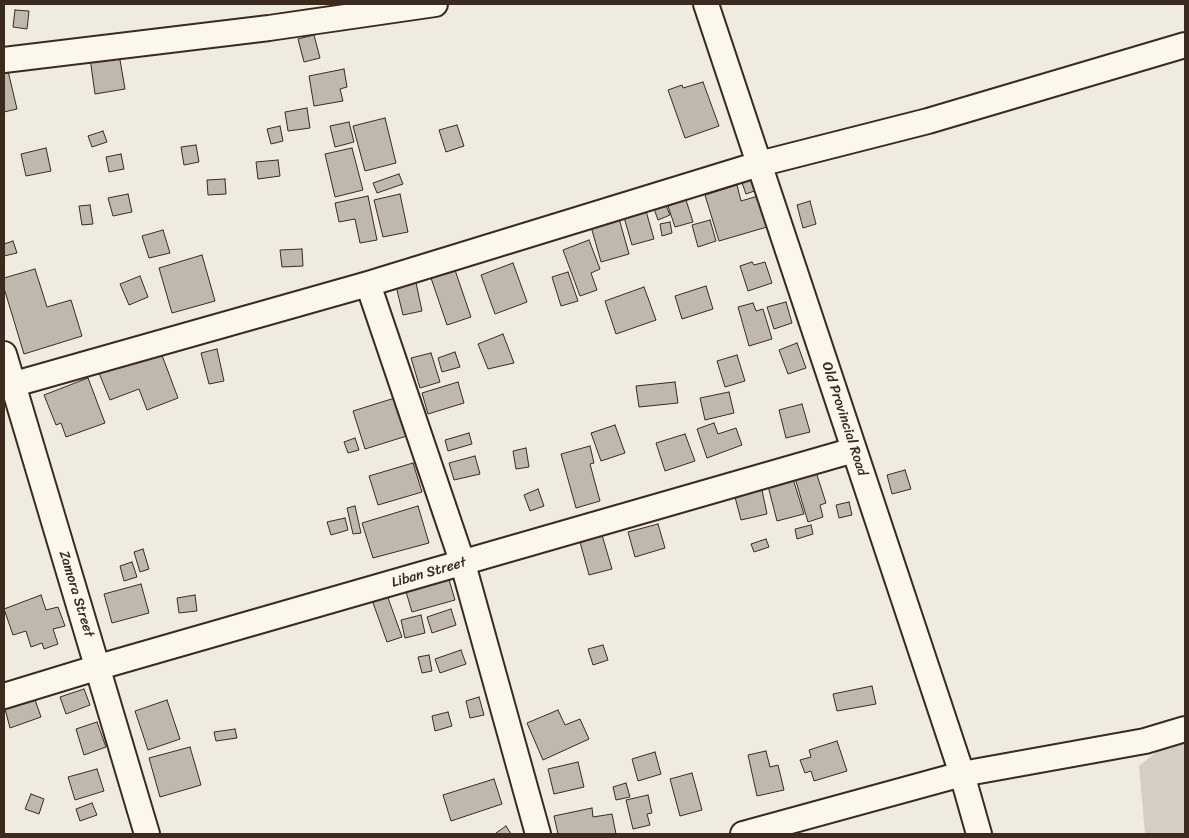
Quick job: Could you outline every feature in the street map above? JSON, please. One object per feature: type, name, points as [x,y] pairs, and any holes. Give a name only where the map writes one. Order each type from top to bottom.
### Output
[{"type":"street","points":[[4,60],[269,28],[435,4]]},
{"type":"street","name":"Old Provincial Road","points":[[706,4],[962,774],[979,834]]},
{"type":"street","points":[[8,386],[368,284],[759,164],[928,121],[1185,45]]},
{"type":"street","points":[[368,284],[463,564],[538,834]]},
{"type":"street","name":"Zamora Street","points":[[4,354],[8,386],[99,667],[147,834]]},
{"type":"street","name":"Liban Street","points":[[4,696],[854,450]]},
{"type":"street","points":[[742,834],[962,774],[1146,741],[1185,729]]},
{"type":"shaded area","points":[[1185,739],[1185,834],[1145,834],[1139,766],[1164,746]]},
{"type":"building","points":[[15,10],[29,11],[27,29],[13,27]]},
{"type":"building","points":[[314,35],[320,58],[304,62],[298,39]]},
{"type":"building","points":[[119,54],[125,89],[95,94],[90,58]]},
{"type":"building","points":[[344,69],[347,87],[340,89],[343,101],[314,106],[309,76]]},
{"type":"building","points":[[8,71],[17,109],[4,112],[4,72]]},
{"type":"building","points":[[703,82],[719,126],[685,138],[668,90],[682,85],[683,88]]},
{"type":"building","points":[[307,108],[310,128],[288,131],[285,112]]},
{"type":"building","points":[[385,118],[396,163],[365,171],[353,126]]},
{"type":"building","points":[[349,122],[354,142],[335,147],[330,126]]},
{"type":"building","points":[[457,125],[464,146],[446,152],[439,130]]},
{"type":"building","points":[[280,126],[283,141],[271,144],[267,129]]},
{"type":"building","points":[[103,131],[107,142],[92,147],[88,136]]},
{"type":"building","points":[[196,145],[199,162],[184,165],[181,147]]},
{"type":"building","points":[[46,148],[51,171],[26,176],[21,154]]},
{"type":"building","points":[[352,148],[363,190],[335,197],[325,154]]},
{"type":"building","points":[[121,154],[124,169],[109,172],[106,157]]},
{"type":"building","points":[[278,160],[280,176],[258,179],[256,162]]},
{"type":"building","points":[[751,173],[757,190],[746,194],[740,177]]},
{"type":"building","points":[[399,174],[403,184],[377,193],[373,183]]},
{"type":"building","points":[[225,179],[226,194],[208,195],[207,180]]},
{"type":"building","points":[[737,185],[741,201],[758,196],[767,227],[719,241],[705,195]]},
{"type":"building","points":[[128,194],[132,212],[113,216],[108,198]]},
{"type":"building","points":[[400,194],[408,232],[383,237],[374,200]]},
{"type":"building","points":[[368,196],[377,240],[360,243],[355,219],[339,222],[335,203]]},
{"type":"building","points":[[686,200],[693,222],[675,227],[668,206]]},
{"type":"building","points":[[664,201],[670,215],[658,220],[653,206]]},
{"type":"building","points":[[810,201],[816,224],[803,228],[797,205]]},
{"type":"building","points":[[90,205],[93,224],[82,225],[79,206]]},
{"type":"building","points":[[621,207],[646,211],[654,239],[632,245]]},
{"type":"building","points":[[618,215],[629,254],[601,262],[590,223]]},
{"type":"building","points":[[710,220],[716,241],[698,247],[692,225]]},
{"type":"building","points":[[670,222],[672,233],[662,236],[660,224]]},
{"type":"building","points":[[163,230],[170,253],[149,258],[142,236]]},
{"type":"building","points":[[589,240],[600,269],[591,273],[597,290],[580,296],[563,250]]},
{"type":"building","points":[[13,241],[17,253],[4,256],[4,244]]},
{"type":"building","points":[[302,249],[303,266],[282,267],[280,250]]},
{"type":"building","points":[[202,255],[215,301],[172,313],[159,268]]},
{"type":"building","points":[[752,262],[754,265],[765,262],[772,283],[748,291],[740,266]]},
{"type":"building","points":[[513,263],[527,302],[495,314],[481,275]]},
{"type":"building","points":[[35,269],[47,307],[71,300],[82,336],[24,354],[4,288],[4,278]]},
{"type":"building","points":[[455,270],[471,317],[447,325],[431,278]]},
{"type":"building","points":[[568,272],[578,301],[561,306],[552,277]]},
{"type":"building","points":[[140,276],[148,297],[129,305],[120,284]]},
{"type":"building","points":[[415,278],[422,311],[403,315],[395,282]]},
{"type":"building","points":[[706,286],[713,309],[682,319],[675,296]]},
{"type":"building","points":[[644,287],[656,320],[616,334],[605,301]]},
{"type":"building","points":[[786,302],[792,323],[774,329],[767,307]]},
{"type":"building","points":[[753,303],[756,311],[763,309],[772,339],[749,346],[738,307]]},
{"type":"building","points":[[503,334],[514,363],[488,369],[478,344]]},
{"type":"building","points":[[797,343],[806,368],[788,374],[779,350]]},
{"type":"building","points":[[217,349],[224,381],[209,384],[201,353]]},
{"type":"building","points":[[160,350],[178,398],[147,410],[139,389],[110,400],[99,373]]},
{"type":"building","points":[[455,352],[460,367],[442,372],[438,358]]},
{"type":"building","points":[[431,353],[440,382],[420,388],[411,358]]},
{"type":"building","points":[[737,355],[745,381],[725,387],[717,361]]},
{"type":"building","points":[[88,378],[105,423],[66,437],[61,423],[56,425],[44,395]]},
{"type":"building","points":[[458,382],[464,403],[428,414],[422,393]]},
{"type":"building","points":[[675,382],[678,403],[639,407],[636,386]]},
{"type":"building","points":[[729,392],[734,413],[705,420],[700,398]]},
{"type":"building","points":[[398,397],[410,435],[365,449],[353,411]]},
{"type":"building","points":[[802,404],[810,432],[786,438],[779,410]]},
{"type":"building","points":[[714,423],[718,434],[736,428],[742,445],[707,458],[697,429]]},
{"type":"building","points":[[615,425],[625,453],[601,461],[591,433]]},
{"type":"building","points":[[469,433],[472,444],[448,451],[445,440]]},
{"type":"building","points":[[685,434],[695,461],[665,471],[656,443]]},
{"type":"building","points":[[355,438],[359,450],[348,453],[344,442]]},
{"type":"building","points":[[590,446],[594,463],[590,464],[600,501],[576,508],[561,454]]},
{"type":"building","points":[[526,448],[529,467],[516,469],[513,451]]},
{"type":"building","points":[[475,456],[480,474],[454,480],[449,463]]},
{"type":"building","points":[[413,463],[422,492],[378,505],[369,476]]},
{"type":"building","points":[[905,470],[911,489],[892,494],[887,475]]},
{"type":"building","points":[[816,472],[826,503],[820,505],[823,517],[808,522],[795,478]]},
{"type":"building","points":[[793,479],[804,514],[777,521],[768,486]]},
{"type":"building","points":[[538,489],[544,506],[530,511],[524,495]]},
{"type":"building","points":[[762,490],[767,514],[741,520],[735,497]]},
{"type":"building","points":[[849,502],[852,515],[839,518],[836,505]]},
{"type":"building","points":[[355,506],[361,533],[353,534],[347,508]]},
{"type":"building","points":[[418,506],[429,543],[373,558],[362,523]]},
{"type":"building","points":[[345,518],[348,530],[331,535],[327,522]]},
{"type":"building","points":[[658,524],[665,548],[635,557],[628,532]]},
{"type":"building","points":[[811,525],[813,534],[797,539],[795,529]]},
{"type":"building","points":[[602,535],[612,569],[589,575],[580,542]]},
{"type":"building","points":[[766,539],[769,547],[754,552],[751,544]]},
{"type":"building","points":[[143,549],[149,569],[140,572],[134,552]]},
{"type":"building","points":[[132,562],[137,577],[124,581],[120,566]]},
{"type":"building","points":[[447,573],[455,600],[412,612],[404,585]]},
{"type":"building","points":[[141,584],[149,613],[112,623],[104,594]]},
{"type":"building","points":[[41,595],[46,610],[58,607],[65,626],[53,629],[58,644],[44,649],[42,643],[31,647],[26,631],[13,635],[4,609]]},
{"type":"building","points":[[195,595],[197,611],[179,613],[177,598]]},
{"type":"building","points":[[387,595],[402,637],[387,642],[372,600]]},
{"type":"building","points":[[451,609],[456,625],[432,633],[427,617]]},
{"type":"building","points":[[421,615],[425,633],[405,638],[401,620]]},
{"type":"building","points":[[603,645],[608,660],[593,665],[588,649]]},
{"type":"building","points":[[461,650],[466,664],[440,673],[435,659]]},
{"type":"building","points":[[429,655],[432,671],[422,673],[418,657]]},
{"type":"building","points":[[872,686],[876,704],[837,711],[833,694]]},
{"type":"building","points":[[84,689],[90,705],[66,714],[60,697]]},
{"type":"building","points":[[33,694],[41,717],[10,728],[4,705]]},
{"type":"building","points":[[479,697],[484,715],[470,718],[466,701]]},
{"type":"building","points":[[167,700],[180,739],[148,750],[135,711]]},
{"type":"building","points":[[558,710],[565,725],[580,719],[589,739],[543,760],[527,723]]},
{"type":"building","points":[[448,712],[452,726],[435,731],[432,716]]},
{"type":"building","points":[[97,722],[106,747],[84,755],[76,729]]},
{"type":"building","points":[[235,729],[237,738],[216,741],[214,732]]},
{"type":"building","points":[[837,741],[847,771],[814,781],[811,771],[805,773],[800,760],[811,757],[809,750]]},
{"type":"building","points":[[190,747],[201,785],[160,797],[149,758]]},
{"type":"building","points":[[766,751],[770,767],[778,765],[784,790],[757,796],[748,755]]},
{"type":"building","points":[[655,752],[661,774],[638,781],[632,759]]},
{"type":"building","points":[[578,762],[584,787],[554,794],[548,769]]},
{"type":"building","points":[[97,769],[104,791],[75,800],[68,777]]},
{"type":"building","points":[[692,773],[702,810],[680,816],[670,779]]},
{"type":"building","points":[[494,779],[502,804],[451,821],[443,795]]},
{"type":"building","points":[[626,783],[630,797],[616,800],[613,787]]},
{"type":"building","points":[[31,794],[44,799],[39,814],[25,809]]},
{"type":"building","points":[[648,795],[652,813],[647,814],[650,825],[633,829],[626,800]]},
{"type":"building","points":[[92,803],[97,815],[80,821],[76,809]]},
{"type":"building","points":[[592,808],[593,817],[612,814],[616,834],[558,834],[554,816]]},
{"type":"building","points":[[506,826],[511,834],[496,833]]}]
